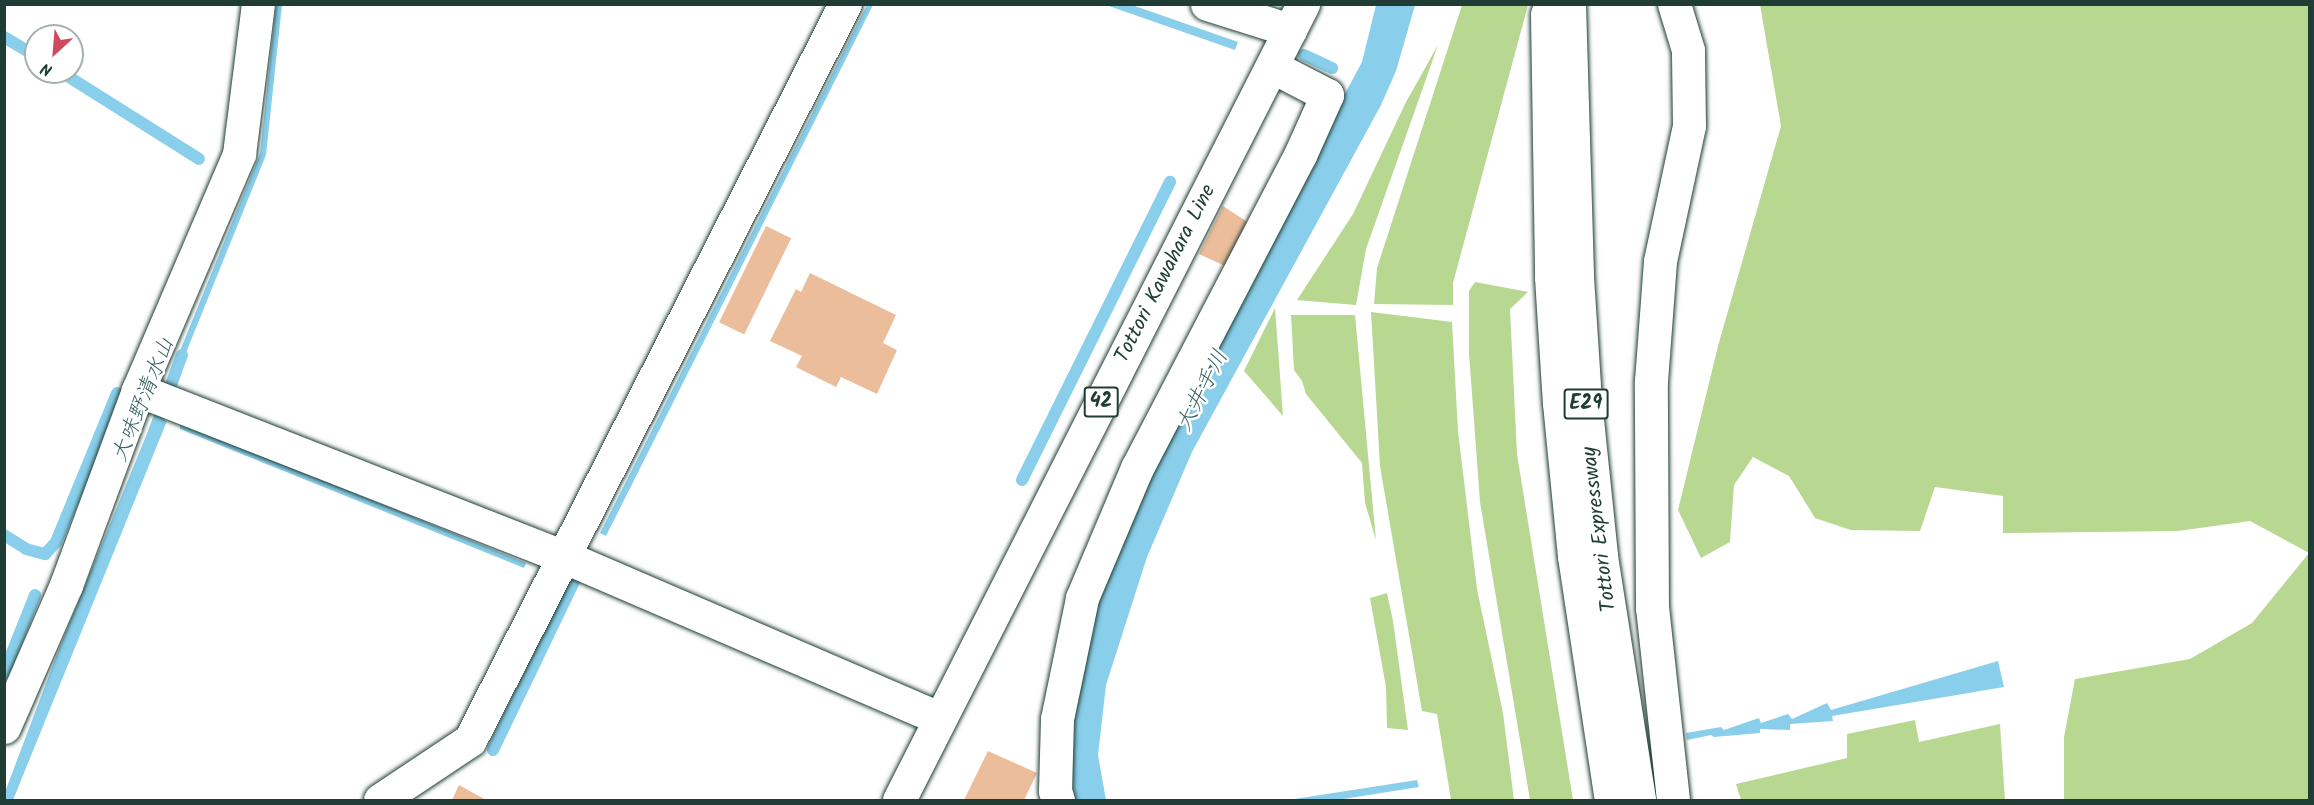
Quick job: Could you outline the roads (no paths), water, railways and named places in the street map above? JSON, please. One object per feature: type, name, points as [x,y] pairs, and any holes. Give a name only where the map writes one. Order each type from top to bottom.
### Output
[{"type":"main road","points":[[4,727],[66,585],[138,390],[238,154],[258,4]]},
{"type":"main road","points":[[381,801],[470,740],[845,4]]},
{"type":"main road","points":[[1206,4],[1297,17]]},
{"type":"main road","name":"Tottori Expressway","points":[[1547,4],[1548,158],[1559,403],[1574,556],[1611,801]]},
{"type":"main road","name":"Tottori Expressway","points":[[1569,4],[1577,277],[1585,400],[1601,556],[1639,801]]},
{"type":"main road","points":[[1673,801],[1652,608],[1651,381],[1660,261],[1689,126],[1688,50],[1674,4]]},
{"type":"main road","name":"Tottori Kawahara Line","points":[[899,801],[938,718],[1297,17]]},
{"type":"main road","points":[[1058,801],[1055,791],[1058,718],[1082,598],[1137,468],[1300,155],[1327,95],[1273,67]]},
{"type":"main road","points":[[138,390],[565,557],[938,718]]},
{"type":"water","points":[[276,5],[282,5],[266,155],[179,370],[173,368],[260,154]]},
{"type":"water","points":[[867,5],[873,5],[606,536],[600,533]]},
{"type":"water","points":[[1106,5],[1132,5],[1238,42],[1235,50]]},
{"type":"water","name":"大井手川","points":[[1376,5],[1415,5],[1396,71],[1381,105],[1192,452],[1147,557],[1106,685],[1098,755],[1106,800],[1074,800],[1067,719],[1096,599],[1182,397],[1362,62]]},
{"type":"water","points":[[153,419],[167,421],[13,800],[5,800],[5,792],[59,649]]},
{"type":"water","points":[[180,423],[526,563],[524,568],[180,429]]},
{"type":"water","points":[[1998,661],[2004,687],[1832,716],[1833,721],[1790,724],[1790,730],[1760,729],[1760,733],[1714,737],[1711,735],[1687,740],[1686,733],[1721,727],[1724,730],[1759,718],[1761,723],[1788,714],[1792,719],[1827,703],[1831,710]]},
{"type":"water","points":[[1417,780],[1419,787],[1337,800],[1288,800]]},
{"type":"waterway","points":[[4,37],[24,49]]},
{"type":"waterway","points":[[1304,55],[1332,68]]},
{"type":"waterway","points":[[80,84],[199,159]]},
{"type":"waterway","points":[[1022,480],[1170,182]]},
{"type":"waterway","name":"大味野清水山","points":[[153,435],[182,355]]},
{"type":"waterway","points":[[4,535],[26,549],[45,554],[56,542],[117,393]]},
{"type":"waterway","points":[[493,750],[574,582]]},
{"type":"waterway","points":[[4,673],[35,595]]}]
